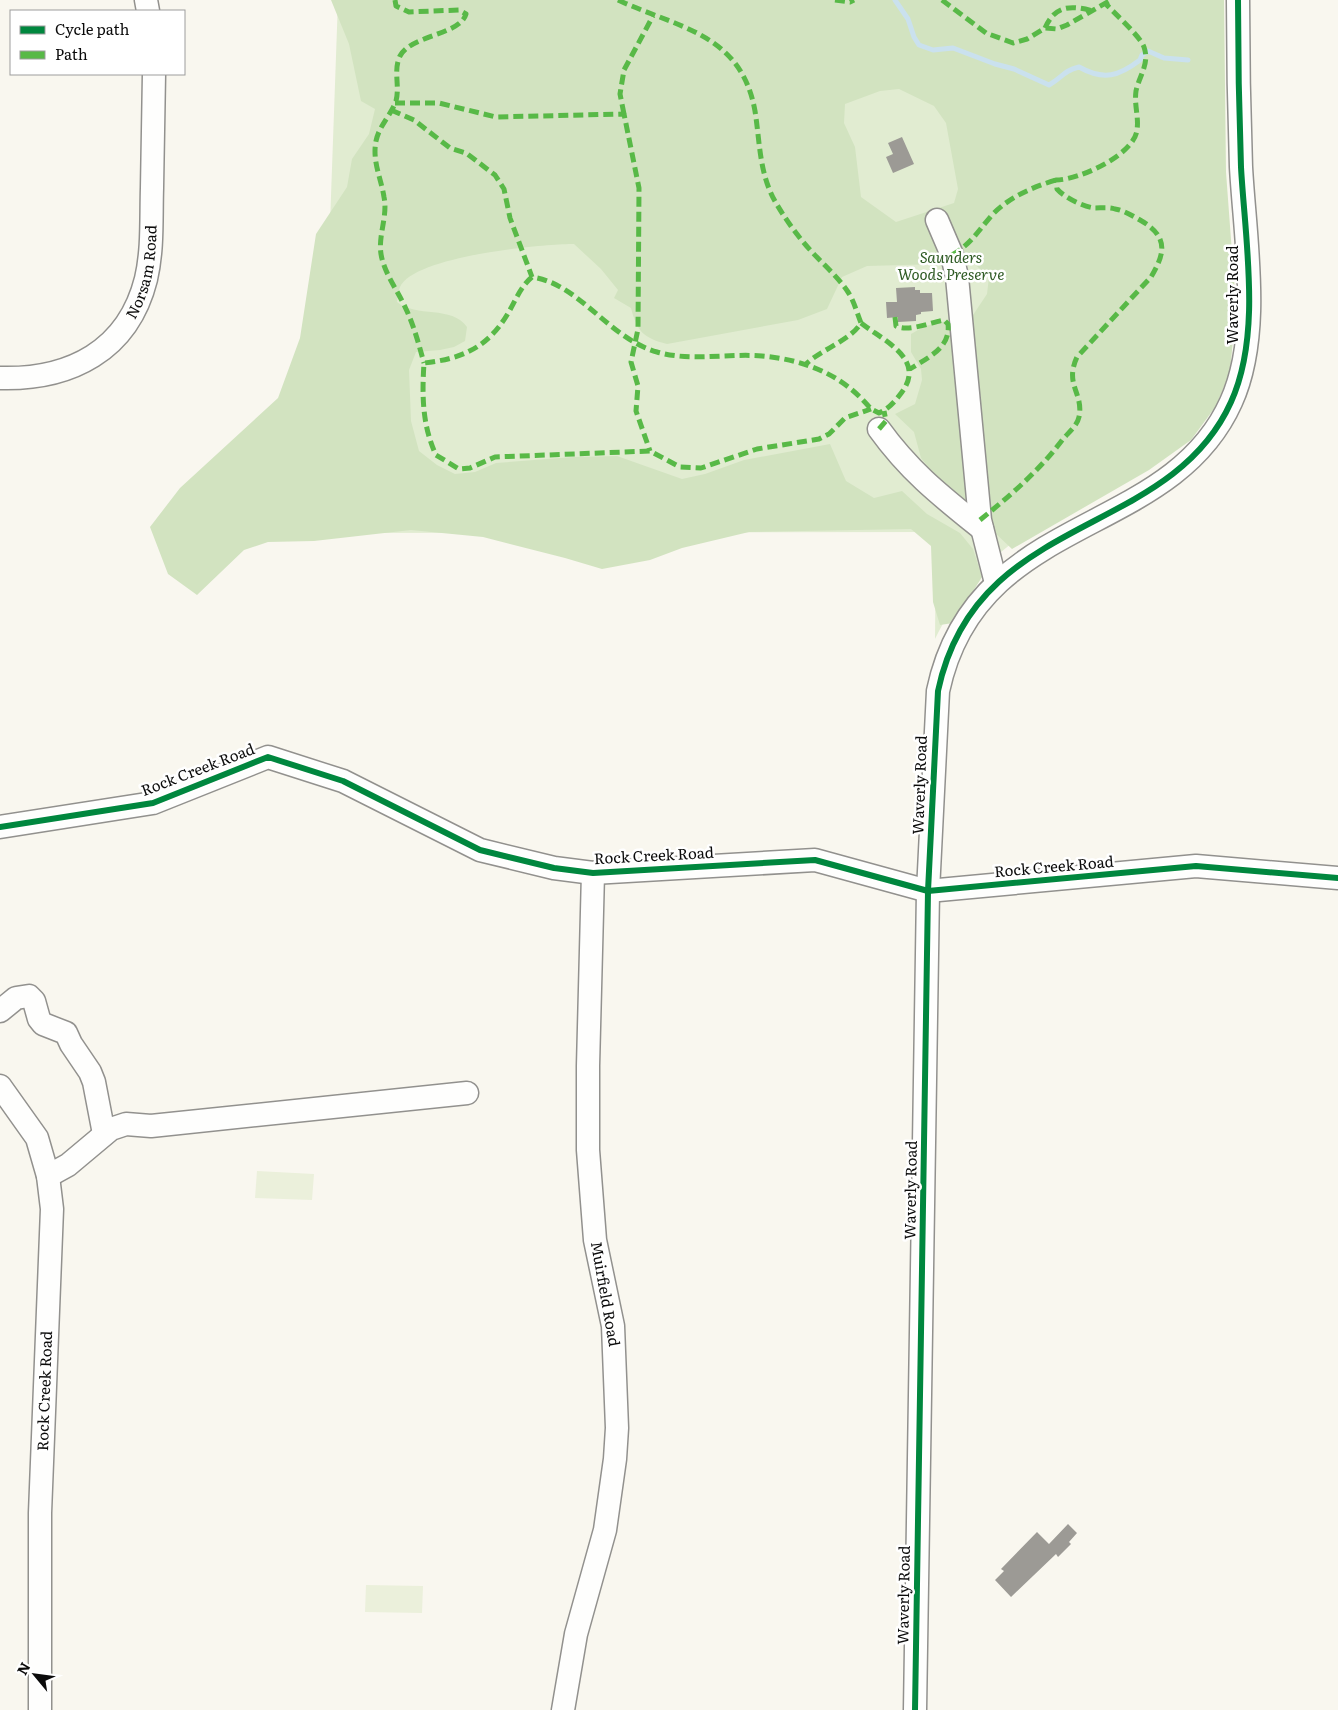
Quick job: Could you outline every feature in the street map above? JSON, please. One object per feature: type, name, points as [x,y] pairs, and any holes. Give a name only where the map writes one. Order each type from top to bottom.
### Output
[{"type":"street","name":"Waverly Road","points":[[914,1710],[928,891],[936,712],[943,669],[950,649],[971,610],[996,583],[1032,554],[1131,500],[1166,478],[1192,456],[1210,437],[1231,402],[1243,362],[1248,296],[1240,134],[1238,0]]},
{"type":"street","name":"Norsam Road","points":[[0,378],[24,379],[46,376],[67,370],[86,361],[119,332],[135,308],[146,278],[150,256],[154,75]]},
{"type":"street","points":[[937,220],[952,256],[957,277],[982,529],[996,583]]},
{"type":"street","points":[[879,429],[900,458],[919,477],[982,529]]},
{"type":"street","name":"Rock Creek Road","points":[[0,827],[153,804],[268,757],[343,781],[480,850],[554,868],[594,873],[815,860],[928,891],[1196,866],[1338,878]]},
{"type":"street","name":"Muirfield Road","points":[[563,1710],[576,1634],[604,1530],[615,1459],[617,1428],[613,1326],[595,1240],[588,1150],[588,1066],[594,873]]},
{"type":"street","points":[[0,1011],[16,998],[29,996],[34,1001],[39,1019],[43,1024],[66,1034],[94,1082],[104,1134]]},
{"type":"street","name":"Rock Creek Road","points":[[0,1086],[37,1138],[48,1176],[52,1209],[40,1513],[40,1710]]},
{"type":"street","points":[[48,1176],[68,1165],[104,1134],[126,1124],[150,1126],[467,1093]]},
{"type":"green space","name":"Saunders Woods Preserve","points":[[331,0],[1224,0],[1226,172],[1236,307],[1230,372],[1216,406],[1191,440],[1149,470],[1012,549],[938,479],[921,458],[914,432],[895,414],[915,404],[922,380],[921,369],[911,352],[911,334],[925,326],[973,315],[987,294],[989,277],[969,259],[940,264],[867,266],[842,277],[827,309],[798,320],[667,344],[652,339],[642,332],[631,308],[614,298],[618,290],[601,269],[574,244],[535,246],[480,254],[429,267],[410,276],[399,290],[397,302],[405,307],[452,316],[460,320],[467,327],[465,341],[454,347],[416,352],[409,370],[411,421],[419,451],[437,465],[455,474],[475,472],[496,463],[573,457],[617,456],[682,479],[705,474],[744,460],[830,444],[846,481],[874,498],[902,491],[927,514],[960,533],[973,549],[982,577],[953,623],[940,625],[933,602],[931,546],[911,529],[749,532],[682,548],[650,560],[602,569],[483,537],[411,530],[314,541],[268,542],[244,550],[197,595],[168,574],[150,527],[180,488],[278,398],[300,338],[316,234],[347,187],[352,159],[369,134],[375,109],[361,101],[349,44]],"holes":[[[899,89],[934,106],[946,123],[958,189],[954,203],[896,222],[861,197],[855,147],[844,123],[845,104],[880,91]]]},
{"type":"green space","name":"Saunders Woods Preserve","points":[[338,0],[1221,0],[1022,536],[983,569],[961,595],[935,639],[936,532],[319,533]]},
{"type":"green space","points":[[257,1171],[314,1174],[312,1200],[255,1198]]},
{"type":"green space","points":[[366,1585],[423,1586],[422,1613],[365,1612]]},
{"type":"building","points":[[902,137],[914,164],[893,173],[886,157],[893,154],[888,143]]},
{"type":"building","points":[[915,287],[915,290],[920,290],[920,293],[932,293],[933,311],[921,312],[921,314],[916,315],[916,321],[898,322],[898,317],[887,318],[886,302],[897,302],[896,288]]},
{"type":"building","points":[[1068,1524],[1077,1533],[1069,1542],[1071,1544],[1058,1557],[1056,1554],[1011,1597],[995,1580],[1004,1571],[1001,1569],[1037,1532],[1049,1544]]},
{"type":"waterway","points":[[895,0],[908,19],[919,45],[933,50],[953,48],[1014,69],[1049,85],[1066,72],[1079,67],[1096,74],[1111,75],[1118,73],[1140,60],[1142,55],[1148,51],[1164,58],[1188,60]]},
{"type":"marked path","points":[[395,0],[396,6],[409,12],[459,10],[466,14],[462,21],[455,26],[414,44],[400,56],[397,67],[396,101],[380,130],[375,148],[385,204],[380,247],[381,254],[388,275],[409,315],[424,363]]},
{"type":"marked path","points":[[618,0],[704,37],[721,49],[736,65],[748,85],[755,111],[763,169],[770,192],[797,234],[848,292],[861,323],[850,334],[806,364]]},
{"type":"marked path","points":[[835,0],[850,2],[854,0]]},
{"type":"marked path","points":[[942,0],[986,33],[1013,43],[1027,39],[1045,28],[1057,29],[1067,25],[1111,0]]},
{"type":"marked path","points":[[980,520],[1035,472],[1075,426],[1080,409],[1073,382],[1077,357],[1151,277],[1160,260],[1162,245],[1160,238],[1149,226],[1128,213],[1080,204],[1057,189],[1056,180],[1078,176],[1116,157],[1134,139],[1137,130],[1136,91],[1145,64],[1146,53],[1142,42],[1106,4]]},
{"type":"marked path","points":[[1045,28],[1049,20],[1064,9],[1078,8],[1093,11]]},
{"type":"marked path","points":[[624,114],[620,94],[624,70],[653,16]]},
{"type":"marked path","points":[[395,103],[439,103],[496,117],[624,114],[639,188],[638,329],[631,362],[638,386],[636,411],[650,451]]},
{"type":"marked path","points":[[391,110],[414,120],[450,148],[466,153],[495,175],[504,189],[510,218],[532,277]]},
{"type":"marked path","points":[[952,255],[969,242],[992,215],[1006,203],[1030,189],[1056,180]]},
{"type":"marked path","points":[[861,323],[899,352],[906,360],[909,370],[908,380],[902,392],[889,407],[879,413],[871,409],[860,397],[836,378],[794,361],[749,355],[696,357],[657,352],[640,345],[624,335],[565,290],[549,282],[532,277],[521,290],[499,326],[482,344],[461,355],[424,363],[424,410],[431,444],[436,455],[459,469],[470,468],[495,457],[650,451],[680,467],[701,468],[757,449],[819,439],[829,434],[845,418],[871,409]]},
{"type":"marked path","points":[[895,317],[896,326],[901,328],[913,328],[944,320],[948,324],[946,340],[942,346],[910,369]]},
{"type":"marked path","points":[[879,429],[886,421],[884,411]]},
{"type":"cycle path","points":[[915,1710],[928,891],[938,691],[959,633],[991,589],[1031,557],[1121,507],[1164,480],[1202,447],[1231,402],[1240,375],[1246,347],[1249,317],[1248,256],[1241,167],[1238,0]]},
{"type":"cycle path","points":[[0,827],[153,803],[268,757],[343,781],[480,850],[554,868],[593,873],[815,860],[928,891],[1196,866],[1338,878]]}]
